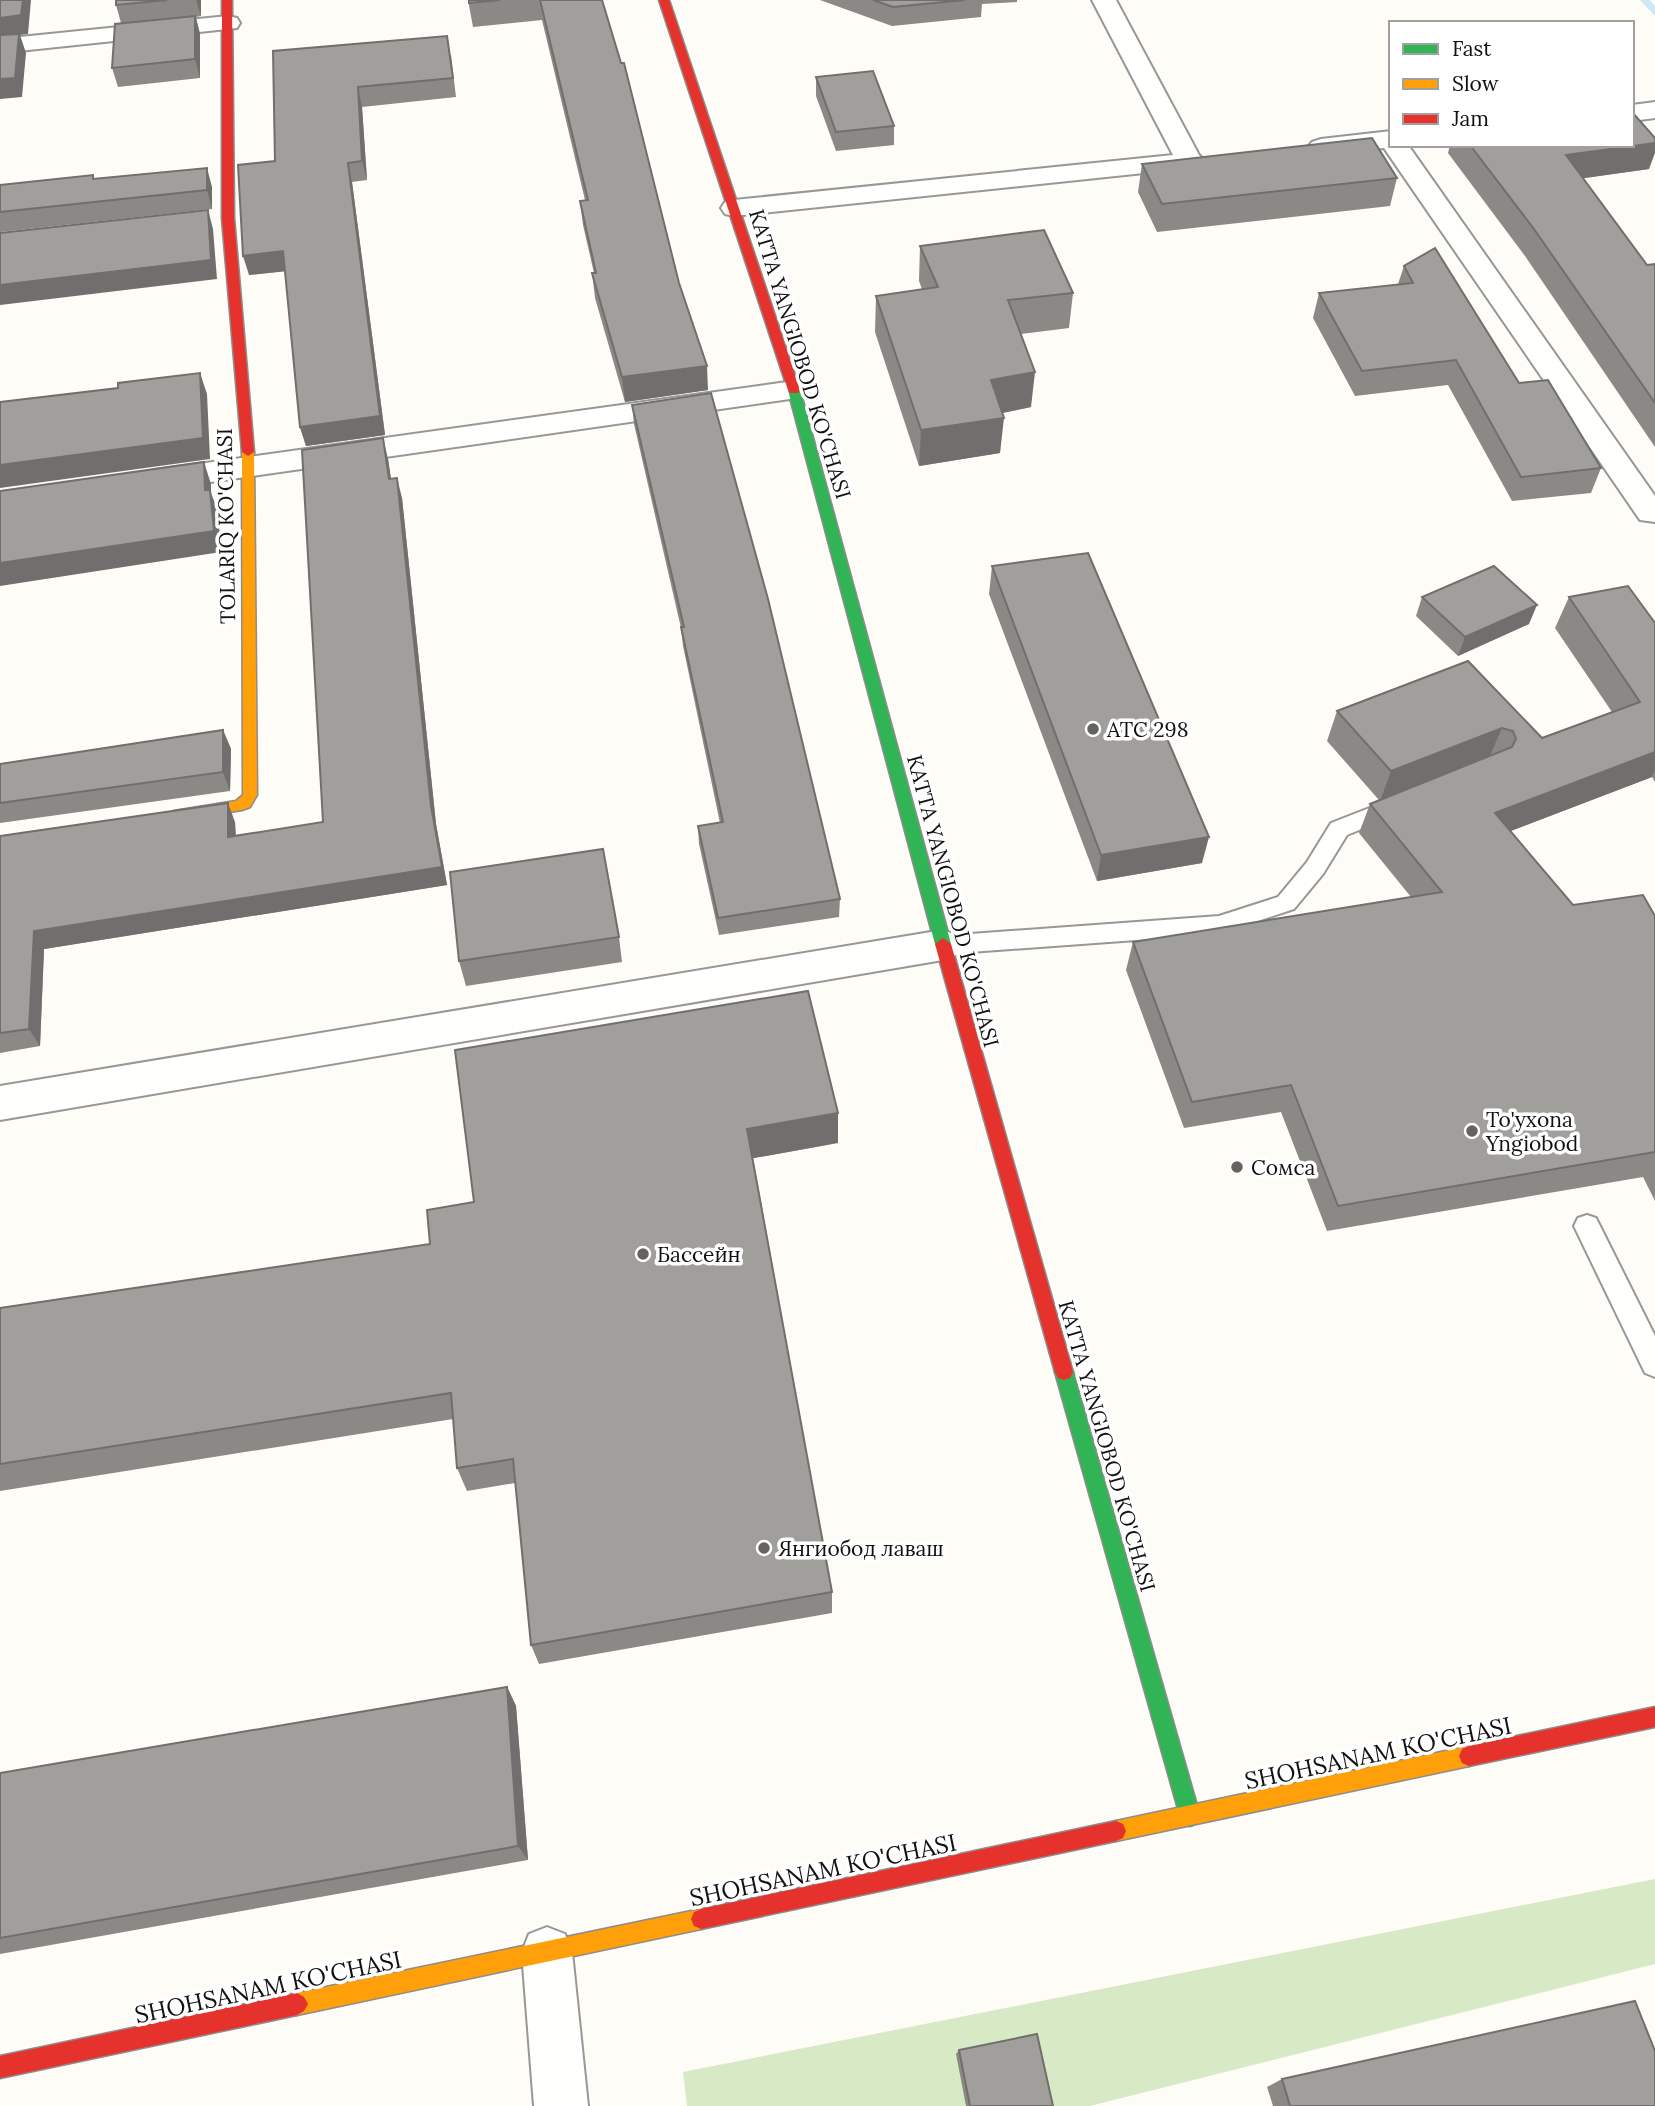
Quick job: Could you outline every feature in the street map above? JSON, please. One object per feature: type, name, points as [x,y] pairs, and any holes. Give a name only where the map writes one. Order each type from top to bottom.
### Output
[{"type":"street","name":"KATTA YANGIOBOD KO'CHASI","points":[[664,0],[794,390],[943,945],[1190,1816]]},
{"type":"street","points":[[1104,0],[1189,162]]},
{"type":"street","points":[[0,46],[228,12]]},
{"type":"street","name":"TOLARIQ KO'CHASI","points":[[158,818],[236,806],[245,803],[250,795],[250,468],[215,219],[228,12]]},
{"type":"street","points":[[1634,113],[1655,110]]},
{"type":"street","points":[[1296,150],[1389,139]]},
{"type":"street","points":[[1396,147],[1651,513]]},
{"type":"street","points":[[734,208],[1216,159]]},
{"type":"street","points":[[125,484],[794,390]]},
{"type":"street","points":[[0,1104],[943,945]]},
{"type":"street","name":"SHOHSANAM KO'CHASI","points":[[0,2067],[1655,1717]]},
{"type":"street","points":[[547,1952],[562,2106]]},
{"type":"lane","points":[[943,945],[1219,925],[1286,903],[1315,868],[1339,829],[1415,799]]},
{"type":"lane","points":[[1587,1226],[1655,1364]]},
{"type":"green space","points":[[1655,1879],[1655,1964],[1090,2106],[687,2106],[683,2072]]},
{"type":"building","points":[[0,0],[23,0],[21,15],[0,18]]},
{"type":"building","points":[[116,0],[167,0],[116,5]]},
{"type":"building","points":[[469,0],[500,0],[469,3]]},
{"type":"building","points":[[540,0],[602,0],[621,63],[624,63],[679,283],[707,366],[622,377],[592,273],[596,273],[580,201],[588,200]]},
{"type":"building","points":[[873,0],[965,0],[893,7]]},
{"type":"building","points":[[195,16],[195,59],[112,68],[115,24]]},
{"type":"building","points":[[19,34],[15,78],[0,79],[0,35]]},
{"type":"building","points":[[447,36],[453,78],[358,87],[362,161],[348,163],[380,416],[300,427],[283,251],[243,256],[238,165],[275,161],[273,51]]},
{"type":"building","points":[[873,71],[894,126],[836,132],[816,77]]},
{"type":"building","points":[[1634,114],[1655,138],[1655,143],[1634,146]]},
{"type":"building","points":[[1372,138],[1397,178],[1162,204],[1142,164]]},
{"type":"building","points":[[1472,147],[1625,147],[1566,155],[1647,265],[1655,264],[1655,403],[1534,229]]},
{"type":"building","points":[[207,168],[207,190],[0,212],[0,185],[93,175],[93,179]]},
{"type":"building","points":[[208,210],[211,260],[0,285],[0,233]]},
{"type":"building","points":[[1044,230],[1073,293],[1008,300],[1035,372],[991,380],[1004,418],[921,430],[876,296],[938,287],[920,246]]},
{"type":"building","points":[[1435,248],[1519,383],[1548,380],[1601,468],[1521,477],[1456,360],[1362,371],[1319,293],[1413,283],[1404,266]]},
{"type":"building","points":[[200,373],[203,438],[0,465],[0,402],[118,388],[118,383]]},
{"type":"building","points":[[711,393],[768,599],[840,899],[718,918],[698,826],[723,822],[681,627],[684,627],[632,405]]},
{"type":"building","points":[[383,438],[389,479],[397,478],[431,806],[442,867],[34,931],[29,1029],[0,1033],[0,836],[228,803],[228,837],[323,822],[302,450]]},
{"type":"building","points":[[204,462],[205,490],[210,490],[214,531],[0,563],[0,491]]},
{"type":"building","name":"АТС 298","points":[[1088,553],[1209,837],[1101,855],[992,566]]},
{"type":"building","points":[[1494,566],[1537,605],[1465,637],[1422,597]]},
{"type":"building","points":[[1628,586],[1655,623],[1655,752],[1495,813],[1573,905],[1643,895],[1655,916],[1655,1152],[1338,1206],[1291,1085],[1192,1102],[1133,942],[1442,892],[1370,804],[1512,747],[1516,739],[1513,731],[1502,728],[1391,771],[1337,711],[1468,661],[1542,738],[1640,702],[1569,597]]},
{"type":"building","points":[[223,730],[223,772],[0,803],[0,764]]},
{"type":"building","points":[[603,849],[619,937],[459,961],[450,872]]},
{"type":"building","points":[[808,991],[838,1113],[747,1129],[832,1592],[531,1645],[513,1459],[457,1468],[451,1393],[0,1464],[0,1308],[430,1244],[427,1210],[474,1202],[455,1050]]},
{"type":"building","points":[[507,1687],[518,1846],[0,1938],[0,1773]]},
{"type":"building","points":[[1635,2001],[1655,2051],[1655,2106],[1290,2106],[1282,2079]]},
{"type":"building","points":[[1037,2034],[1053,2106],[970,2106],[959,2050]]},
{"type":"waterway","points":[[1645,0],[1655,13]]},
{"type":"traffic: fast","points":[[794,390],[943,944]]},
{"type":"traffic: fast","points":[[1064,1372],[1190,1816]]},
{"type":"traffic: slow","points":[[179,815],[237,806],[245,803],[250,795],[248,452]]},
{"type":"traffic: slow","points":[[1116,1831],[1469,1756]]},
{"type":"traffic: slow","points":[[297,2004],[701,1919]]},
{"type":"traffic: jam","points":[[227,0],[228,218],[248,452]]},
{"type":"traffic: jam","points":[[664,0],[794,390]]},
{"type":"traffic: jam","points":[[943,944],[1064,1372]]},
{"type":"traffic: jam","points":[[1469,1756],[1655,1717]]},
{"type":"traffic: jam","points":[[701,1919],[1116,1831]]},
{"type":"traffic: jam","points":[[0,2067],[297,2004]]},
{"type":"place","name":"АТС 298","points":[[1093,729]]},
{"type":"place","name":"To'yxona Yngiobod","points":[[1472,1131]]},
{"type":"place","name":"Сомса","points":[[1237,1167]]},
{"type":"place","name":"Бассейн","points":[[643,1254]]},
{"type":"place","name":"Янгиобод лаваш","points":[[764,1548]]}]
